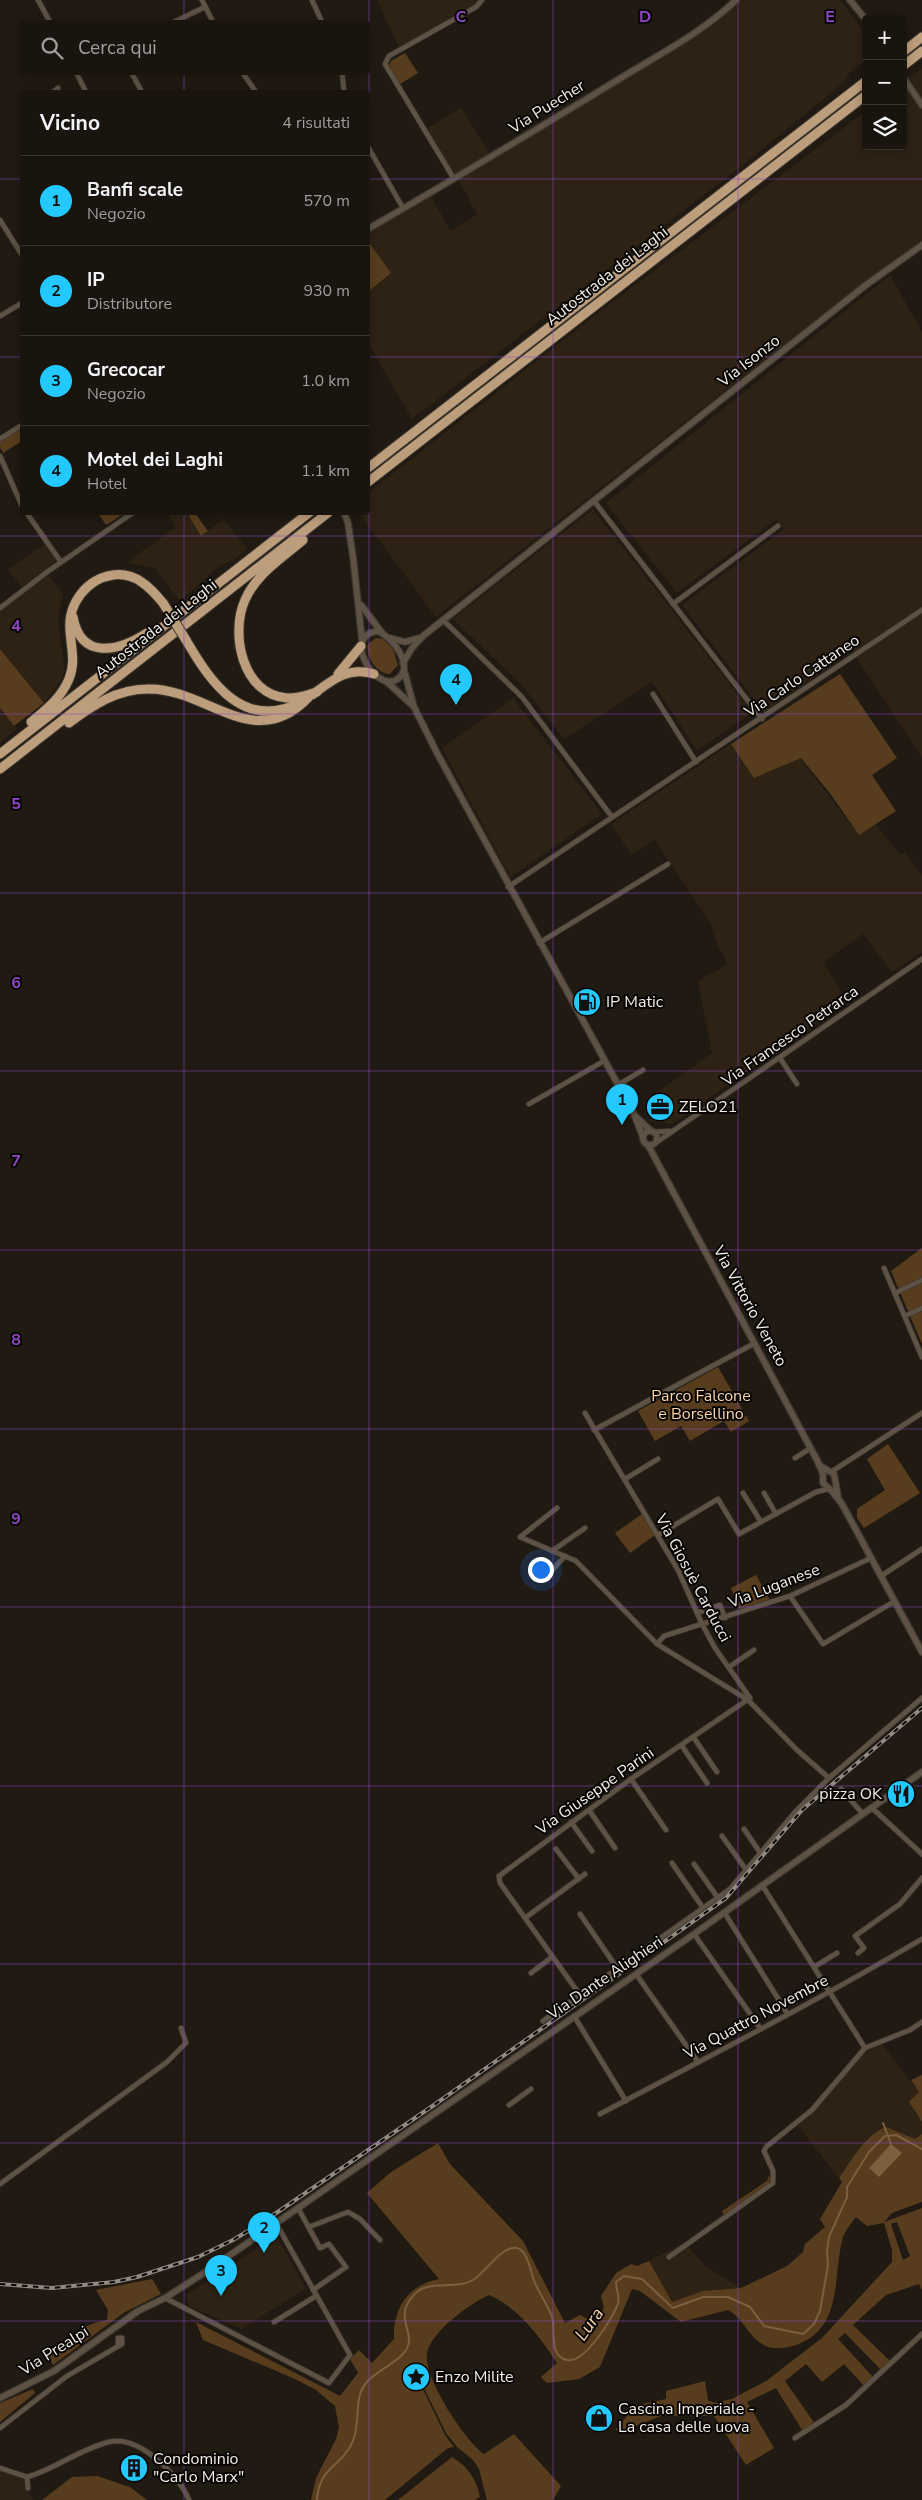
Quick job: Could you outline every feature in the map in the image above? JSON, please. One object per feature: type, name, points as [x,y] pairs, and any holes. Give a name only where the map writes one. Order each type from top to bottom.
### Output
[{"type":"highway","points":[[907,49],[922,37]]},
{"type":"highway","points":[[907,63],[922,51]]},
{"type":"highway","name":"Autostrada dei Laghi","points":[[370,466],[862,84]]},
{"type":"highway","name":"Autostrada dei Laghi","points":[[370,480],[862,98]]},
{"type":"highway","points":[[370,486],[457,413]]},
{"type":"highway","name":"Autostrada dei Laghi","points":[[0,754],[306,515]]},
{"type":"highway","points":[[316,692],[286,698],[264,689],[252,677],[244,661],[238,634],[242,607],[260,578],[326,517]]},
{"type":"highway","name":"Autostrada dei Laghi","points":[[0,769],[326,517]]},
{"type":"highway","points":[[72,611],[77,628],[89,643],[111,650],[126,645],[146,634],[228,571],[282,534]]},
{"type":"highway","points":[[0,747],[56,701],[66,687],[73,663],[70,629],[72,611],[79,596],[89,585],[97,580],[114,575],[138,579],[153,591],[163,603],[214,684],[234,701],[254,708],[276,710],[296,705],[308,698],[332,680],[362,644]]},
{"type":"highway","points":[[332,680],[355,670],[374,674]]},
{"type":"highway","points":[[0,773],[89,708],[123,692],[148,689],[173,692],[223,713],[251,720],[279,719],[297,709],[308,698]]},
{"type":"street","points":[[38,0],[49,20]]},
{"type":"street","points":[[202,0],[212,20]]},
{"type":"street","points":[[312,0],[319,20]]},
{"type":"street","points":[[454,179],[386,64],[389,56],[476,7],[482,0]]},
{"type":"street","name":"Via Puecher","points":[[370,228],[454,179],[688,36],[727,9],[736,0]]},
{"type":"street","points":[[850,0],[862,15]]},
{"type":"street","points":[[178,20],[205,7]]},
{"type":"street","points":[[78,75],[85,90]]},
{"type":"street","points":[[133,75],[141,90]]},
{"type":"street","points":[[244,75],[255,90]]},
{"type":"street","points":[[342,75],[344,90]]},
{"type":"street","points":[[907,83],[922,105]]},
{"type":"street","points":[[370,151],[403,208]]},
{"type":"street","points":[[0,220],[20,252]]},
{"type":"street","name":"Via Isonzo","points":[[403,664],[412,648],[423,636],[858,291],[922,245]]},
{"type":"street","points":[[0,316],[20,304]]},
{"type":"street","points":[[0,439],[20,426]]},
{"type":"street","points":[[0,456],[20,501]]},
{"type":"street","points":[[594,501],[762,719]]},
{"type":"street","points":[[28,515],[61,562]]},
{"type":"street","points":[[0,608],[61,562],[130,515]]},
{"type":"street","points":[[345,515],[348,522],[359,602],[364,660],[374,674],[386,681],[414,707]]},
{"type":"street","points":[[673,604],[778,526]]},
{"type":"street","points":[[359,602],[382,633],[390,638],[398,650],[414,707],[508,887],[634,1114],[643,1137],[648,1145],[656,1143],[658,1136],[634,1114]]},
{"type":"street","name":"Via Carlo Cattaneo","points":[[508,887],[762,719],[922,610]]},
{"type":"street","points":[[444,621],[522,697],[612,817]]},
{"type":"street","points":[[362,644],[372,632],[382,633]]},
{"type":"street","name":"Via Isonzo","points":[[390,638],[404,642],[423,636]]},
{"type":"street","points":[[386,681],[396,679],[404,670]]},
{"type":"street","points":[[652,694],[696,762]]},
{"type":"street","points":[[539,943],[668,864]]},
{"type":"street","name":"Via Francesco Petrarca","points":[[656,1143],[922,959]]},
{"type":"street","points":[[780,1058],[797,1084]]},
{"type":"street","points":[[529,1104],[604,1061]]},
{"type":"street","points":[[618,1085],[642,1070]]},
{"type":"street","points":[[643,1137],[644,1134],[653,1131],[671,1131]]},
{"type":"street","name":"Via Vittorio Veneto","points":[[656,1143],[656,1160]]},
{"type":"street","name":"Via Vittorio Veneto","points":[[648,1145],[819,1465],[827,1472]]},
{"type":"street","points":[[884,1268],[922,1357]]},
{"type":"street","points":[[895,1293],[922,1280]]},
{"type":"street","points":[[905,1316],[922,1308]]},
{"type":"street","points":[[594,1430],[755,1343]]},
{"type":"street","name":"Via Giosuè Carducci","points":[[585,1413],[678,1570],[702,1624],[750,1698],[748,1700]]},
{"type":"street","points":[[827,1472],[839,1469],[922,1413]]},
{"type":"street","points":[[795,1458],[811,1448]]},
{"type":"street","points":[[625,1479],[658,1459]]},
{"type":"street","points":[[832,1488],[839,1469]]},
{"type":"street","points":[[827,1472],[836,1478]]},
{"type":"street","points":[[820,1490],[827,1472]]},
{"type":"street","points":[[823,1483],[832,1488],[838,1498],[922,1652]]},
{"type":"street","points":[[658,1535],[718,1499],[739,1534],[820,1490],[832,1488]]},
{"type":"street","points":[[743,1493],[761,1522]]},
{"type":"street","points":[[764,1493],[776,1514]]},
{"type":"street","points":[[557,1508],[520,1537],[576,1561],[656,1644],[748,1700],[797,1750],[829,1778]]},
{"type":"street","points":[[552,1551],[585,1528]]},
{"type":"street","points":[[881,1576],[922,1550]]},
{"type":"street","points":[[545,1578],[565,1556]]},
{"type":"street","name":"Via Luganese","points":[[656,1644],[664,1636],[790,1596],[871,1558]]},
{"type":"street","points":[[790,1596],[823,1644],[895,1601]]},
{"type":"street","points":[[697,1613],[720,1605],[725,1618]]},
{"type":"street","points":[[729,1667],[754,1650]]},
{"type":"street","points":[[543,2021],[730,1889],[796,1811],[829,1778],[922,1698]]},
{"type":"street","name":"Via Giuseppe Parini","points":[[580,1996],[500,1883],[500,1876],[631,1779],[748,1700]]},
{"type":"street","points":[[694,1738],[717,1772]]},
{"type":"street","points":[[682,1746],[708,1783]]},
{"type":"street","name":"Via Dante Alighieri","points":[[165,2298],[694,1934],[922,1772]]},
{"type":"street","points":[[631,1779],[666,1830]]},
{"type":"street","points":[[841,1789],[864,1814]]},
{"type":"street","points":[[872,1808],[922,1854]]},
{"type":"street","points":[[588,1810],[616,1848]]},
{"type":"street","points":[[571,1822],[592,1851]]},
{"type":"street","points":[[744,1829],[761,1854]]},
{"type":"street","points":[[722,1836],[747,1871]]},
{"type":"street","points":[[556,1849],[579,1879]]},
{"type":"street","points":[[672,1863],[704,1908]]},
{"type":"street","points":[[694,1864],[718,1898]]},
{"type":"street","points":[[525,1918],[585,1874]]},
{"type":"street","points":[[858,1953],[864,1948],[855,1936],[900,1904],[922,1878]]},
{"type":"street","points":[[762,1885],[865,2048]]},
{"type":"street","points":[[724,1912],[787,2013]]},
{"type":"street","points":[[580,1914],[618,1968]]},
{"type":"street","points":[[694,1934],[760,2028]]},
{"type":"street","name":"Via Quattro Novembre","points":[[600,2114],[787,2013],[847,1984],[922,1939]]},
{"type":"street","points":[[814,1967],[837,1953]]},
{"type":"street","points":[[531,1973],[552,1957]]},
{"type":"street","points":[[636,1974],[698,2062]]},
{"type":"street","points":[[574,2016],[626,2101]]},
{"type":"street","points":[[669,2257],[773,2183],[773,2171],[764,2150],[766,2147],[812,2110],[865,2048],[910,2030],[922,2022]]},
{"type":"street","points":[[0,2184],[167,2062],[186,2043],[182,2028]]},
{"type":"street","points":[[509,2105],[531,2089]]},
{"type":"street","points":[[301,2206],[320,2248],[330,2244],[346,2267],[312,2290]]},
{"type":"street","points":[[309,2227],[348,2212],[360,2219],[380,2240]]},
{"type":"street","points":[[165,2298],[329,2383],[350,2355],[276,2223]]},
{"type":"street","points":[[274,2322],[316,2296]]},
{"type":"street","name":"Via Prealpi","points":[[0,2398],[54,2370],[138,2311],[165,2298]]},
{"type":"street","points":[[795,2438],[853,2400],[922,2334]]},
{"type":"street","points":[[0,2428],[67,2376],[118,2345]]},
{"type":"street","points":[[0,2468],[27,2477],[114,2441],[131,2445],[155,2456],[174,2477],[190,2500]]},
{"type":"street","points":[[27,2477],[28,2488]]},
{"type":"shaded area","points":[[377,0],[479,0],[474,6],[400,49]]},
{"type":"shaded area","points":[[740,0],[840,0],[862,29],[862,63],[850,72],[844,82],[743,165],[412,419],[370,346],[370,290],[391,273],[370,244],[370,230],[430,195],[451,231],[477,214],[459,180],[714,22]]},
{"type":"shaded area","points":[[922,68],[922,241],[773,353],[436,617],[361,516],[370,515],[370,491],[584,324],[862,114],[862,150],[907,150],[907,79]]},
{"type":"shaded area","points":[[461,108],[491,156],[454,178],[424,130]]},
{"type":"shaded area","points":[[890,275],[922,332],[922,757],[852,651],[764,712],[682,605],[784,529],[777,519],[677,593],[606,503]]},
{"type":"shaded area","points":[[593,509],[752,713],[697,750],[652,682],[564,739],[522,685],[453,619]]},
{"type":"shaded area","points":[[169,515],[188,515],[201,536],[223,519],[247,549],[232,561],[222,564],[180,601],[155,568],[130,563],[132,558],[175,528]]},
{"type":"shaded area","points":[[45,544],[57,560],[22,587],[8,569]]},
{"type":"shaded area","points":[[48,575],[63,594],[58,621],[65,670],[61,680],[44,703],[0,649],[0,612]]},
{"type":"shaded area","points":[[513,698],[602,814],[510,877],[442,748]]},
{"type":"shaded area","points":[[0,708],[17,729],[0,742]]},
{"type":"shaded area","points":[[731,744],[754,778],[800,758],[859,835],[876,824],[900,855],[905,853],[922,875],[922,952],[892,972],[863,934],[823,962],[847,1002],[672,1124],[649,1121],[651,1097],[712,1053],[698,981],[728,964],[717,943],[711,924],[655,840],[631,854],[611,824]]},
{"type":"shaded area","points":[[881,2043],[919,2092],[915,2113],[922,2122],[922,2134],[915,2139],[886,2127],[862,2147],[839,2178],[798,2126],[809,2110],[865,2053]]},
{"type":"shaded area","points":[[891,2144],[902,2153],[879,2177],[869,2168]]},
{"type":"shaded area","points":[[276,2236],[306,2288],[242,2329],[189,2306],[186,2295]]},
{"type":"shaded area","points":[[685,2243],[706,2267],[741,2288],[703,2291],[672,2302],[649,2261]]},
{"type":"shaded area","points":[[0,2470],[23,2478],[26,2489],[34,2500],[0,2500]]},
{"type":"green space","points":[[405,53],[418,73],[400,84],[389,65],[391,61]]},
{"type":"green space","points":[[370,244],[391,273],[370,290]]},
{"type":"green space","points":[[20,424],[20,442],[3,453],[0,447],[0,437]]},
{"type":"green space","points":[[99,515],[122,515],[106,525]]},
{"type":"green space","points":[[188,515],[196,515],[208,531],[201,536]]},
{"type":"green space","points":[[376,638],[383,639],[393,649],[398,665],[390,674],[377,668],[368,654],[368,644]]},
{"type":"green space","points":[[0,649],[44,703],[14,726],[0,708]]},
{"type":"green space","points":[[840,674],[897,758],[872,775],[896,811],[859,835],[829,792],[801,758],[754,778],[731,744]]},
{"type":"green space","points":[[922,1248],[922,1344],[891,1271]]},
{"type":"green space","name":"Parco Falcone e Borsellino","points":[[718,1367],[749,1421],[731,1432],[724,1421],[690,1441],[681,1426],[655,1441],[638,1411]]},
{"type":"green space","points":[[888,1444],[920,1493],[864,1528],[857,1518],[857,1509],[885,1490],[867,1459]]},
{"type":"green space","points":[[642,1514],[655,1535],[630,1553],[615,1533]]},
{"type":"green space","points":[[756,1575],[770,1600],[740,1611],[731,1588]]},
{"type":"green space","points":[[922,2075],[922,2122],[909,2102],[919,2092],[911,2080]]},
{"type":"green space","points":[[886,2127],[915,2139],[922,2134],[922,2202],[892,2213],[884,2222],[922,2208],[922,2290],[919,2284],[886,2295],[853,2325],[891,2362],[882,2371],[845,2333],[838,2339],[874,2378],[865,2387],[844,2364],[822,2382],[806,2364],[785,2381],[815,2424],[802,2430],[776,2388],[747,2402],[774,2448],[746,2465],[714,2416],[661,2416],[618,2433],[616,2429],[628,2415],[628,2407],[666,2399],[666,2391],[705,2381],[708,2400],[714,2403],[732,2399],[766,2381],[822,2338],[892,2262],[892,2250],[884,2223],[867,2226],[856,2217],[843,2237],[836,2284],[829,2314],[822,2327],[811,2337],[789,2347],[773,2348],[760,2343],[738,2318],[728,2310],[681,2322],[640,2291],[632,2289],[600,2367],[579,2379],[547,2383],[541,2377],[557,2363],[528,2324],[500,2300],[489,2295],[472,2304],[452,2319],[436,2336],[427,2353],[428,2364],[438,2392],[457,2423],[484,2454],[514,2434],[561,2486],[553,2500],[487,2500],[479,2469],[473,2460],[457,2447],[446,2433],[421,2382],[414,2378],[414,2368],[412,2365],[408,2365],[412,2367],[413,2379],[420,2383],[445,2435],[454,2447],[448,2448],[385,2500],[311,2500],[316,2478],[336,2439],[339,2427],[335,2406],[316,2390],[295,2379],[203,2340],[196,2322],[340,2396],[358,2373],[350,2359],[359,2350],[372,2363],[394,2339],[396,2317],[404,2300],[419,2287],[439,2279],[367,2193],[391,2172],[438,2143],[450,2164],[523,2241],[565,2323],[580,2315],[594,2322],[604,2308],[601,2296],[616,2273],[631,2264],[637,2266],[649,2261],[672,2302],[703,2291],[741,2288],[787,2266],[803,2252],[805,2244],[825,2227],[820,2219],[842,2182],[839,2178],[865,2142]],"holes":[[[897,2222],[910,2256],[903,2260],[891,2224]]]},
{"type":"green space","points":[[769,2175],[770,2180],[768,2184],[724,2215],[722,2211],[767,2181]]},
{"type":"green space","points":[[152,2279],[161,2294],[125,2312],[53,2365],[45,2351],[83,2328],[107,2320],[108,2310],[96,2290]]},
{"type":"green space","points":[[33,2389],[35,2393],[0,2422],[0,2403]]},
{"type":"green space","points":[[452,2457],[463,2465],[470,2474],[476,2484],[480,2497],[475,2500],[398,2500]]},
{"type":"green space","points":[[97,2476],[130,2487],[147,2500],[42,2500],[72,2477]]},
{"type":"waterway","name":"Lura","points":[[883,2123],[891,2144]]},
{"type":"waterway","name":"Lura","points":[[317,2500],[319,2489],[326,2473],[343,2456],[353,2441],[357,2426],[358,2403],[362,2389],[371,2378],[400,2357],[408,2346],[409,2335],[405,2311],[413,2296],[419,2291],[426,2287],[458,2285],[473,2280],[505,2251],[517,2248],[523,2251],[527,2258],[535,2283],[552,2317],[557,2353],[561,2358],[567,2360],[582,2355],[604,2329],[618,2304],[616,2282],[624,2276],[642,2279],[673,2308],[703,2297],[728,2297],[750,2307],[764,2326],[803,2334],[814,2324],[820,2311],[828,2265],[827,2250],[829,2237],[847,2197],[847,2187],[869,2152],[885,2136],[896,2135],[922,2149]]},
{"type":"railway","points":[[0,2284],[52,2288],[114,2282],[137,2277],[198,2257],[233,2240],[266,2220],[434,2105],[726,1898],[802,1810],[922,1708]]},
{"type":"place","name":"Motel dei Laghi","points":[[456,705]]},
{"type":"place","name":"IP Matic","points":[[587,1002]]},
{"type":"place","name":"ZELO21","points":[[660,1107]]},
{"type":"place","name":"Banfi scale","points":[[622,1125]]},
{"type":"place","name":"pizza OK","points":[[901,1794]]},
{"type":"place","name":"IP","points":[[264,2253]]},
{"type":"place","name":"Grecocar","points":[[221,2296]]},
{"type":"place","name":"Enzo Milite","points":[[416,2377]]},
{"type":"place","name":"Cascina Imperiale - La casa delle uova","points":[[599,2418]]},
{"type":"place","name":"Condominio \"Carlo Marx\"","points":[[134,2468]]}]
